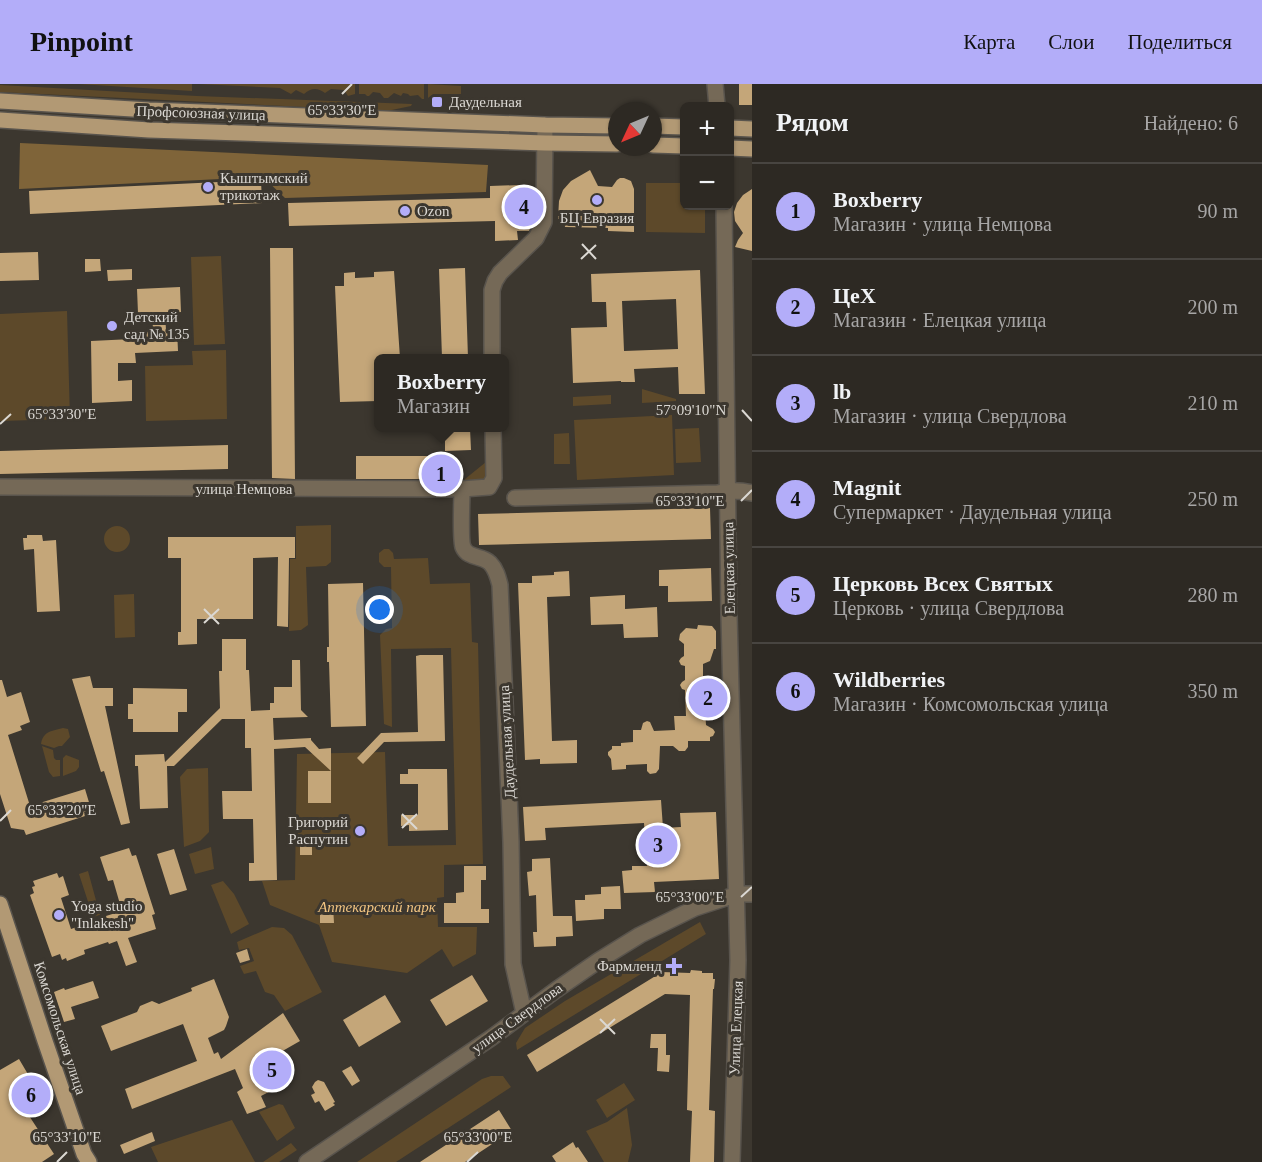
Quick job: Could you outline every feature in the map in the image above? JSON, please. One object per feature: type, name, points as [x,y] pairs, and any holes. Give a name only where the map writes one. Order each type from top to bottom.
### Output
[{"type":"main road","name":"Профсоюзная улица","points":[[0,101],[149,110],[608,126]]},
{"type":"main road","name":"Профсоюзная улица","points":[[0,120],[149,130],[608,144]]},
{"type":"main road","points":[[662,126],[680,127]]},
{"type":"main road","points":[[734,128],[752,129]]},
{"type":"main road","points":[[662,145],[680,146]]},
{"type":"main road","points":[[734,147],[752,149]]},
{"type":"main road","name":"Комсомольская улица","points":[[0,904],[45,1041],[84,1154],[89,1162]]},
{"type":"street","points":[[716,84],[717,102]]},
{"type":"street","points":[[492,354],[492,290],[495,281],[500,273],[536,238],[544,222],[545,124]]},
{"type":"street","name":"Елецкая улица","points":[[724,210],[729,615],[745,894]]},
{"type":"street","name":"улица Немцова","points":[[0,487],[462,489],[489,487],[494,478],[493,432]]},
{"type":"street","name":"Даудельная улица","points":[[462,489],[462,546],[470,555],[485,559],[491,564],[497,573],[500,585],[511,842],[513,964],[524,1013]]},
{"type":"street","points":[[515,498],[718,493],[728,490],[744,490],[752,493]]},
{"type":"street","name":"улица Свердлова","points":[[307,1162],[491,1038],[598,961],[640,935],[695,908],[745,894]]},
{"type":"street","name":"Улица Елецкая","points":[[732,1162],[738,960],[745,894]]},
{"type":"green space","points":[[78,84],[192,84],[192,91]]},
{"type":"green space","points":[[198,84],[355,84],[355,94],[348,96],[344,90],[331,89],[325,93],[314,89],[304,94],[296,90],[291,94],[280,88]]},
{"type":"green space","points":[[359,84],[424,84],[424,99],[418,95],[410,96],[403,93],[401,96],[394,93],[388,98],[373,92],[367,96],[359,94]]},
{"type":"green space","points":[[428,84],[461,86],[461,94],[433,94],[428,98]]},
{"type":"green space","points":[[0,85],[197,96],[412,104],[387,111],[0,92]]},
{"type":"green space","points":[[646,183],[680,183],[680,210],[705,210],[705,233],[646,232]]},
{"type":"green space","points":[[221,256],[225,344],[194,345],[191,257]]},
{"type":"green space","points":[[67,311],[70,419],[0,421],[0,314]]},
{"type":"green space","points":[[226,350],[227,419],[146,421],[145,366],[193,365],[192,351]]},
{"type":"green space","points":[[642,389],[676,399],[676,401],[642,403]]},
{"type":"green space","points":[[611,395],[611,404],[573,406],[573,397]]},
{"type":"green space","points":[[672,415],[674,475],[577,480],[574,420]]},
{"type":"green space","points":[[699,428],[701,462],[676,463],[675,429]]},
{"type":"green space","points":[[569,433],[570,464],[554,464],[554,434]]},
{"type":"green space","points":[[486,462],[487,483],[465,486],[465,479]]},
{"type":"green space","points":[[331,525],[331,562],[326,566],[306,567],[308,625],[301,630],[289,631],[290,559],[296,559],[296,526]]},
{"type":"green space","points":[[117,526],[126,530],[130,539],[126,548],[117,552],[108,548],[104,539],[108,530]]},
{"type":"green space","name":"Аптекарский парк","points":[[384,549],[389,549],[393,553],[394,559],[428,558],[430,584],[470,583],[472,642],[478,643],[483,864],[444,865],[444,897],[437,898],[438,927],[477,927],[476,954],[453,967],[442,949],[407,973],[332,962],[319,925],[270,905],[262,881],[295,880],[297,754],[385,752],[388,846],[456,845],[451,648],[391,649],[392,727],[384,724],[380,635],[386,629],[392,628],[391,567],[384,567],[379,562],[379,553]]},
{"type":"green space","points":[[134,594],[135,637],[115,638],[114,595]]},
{"type":"green space","points":[[63,728],[68,729],[70,737],[62,746],[54,748],[41,744],[46,734]]},
{"type":"green space","points":[[42,746],[53,750],[54,758],[60,760],[60,776],[53,777],[49,772]]},
{"type":"green space","points":[[66,755],[79,760],[79,767],[76,771],[63,776],[63,758]]},
{"type":"green space","points":[[208,768],[209,832],[200,841],[184,847],[180,777],[187,769]]},
{"type":"green space","points":[[211,847],[214,869],[195,874],[189,854]]},
{"type":"green space","points":[[88,871],[100,915],[93,917],[79,874]]},
{"type":"green space","points":[[223,881],[234,894],[249,924],[231,934],[211,885]]},
{"type":"green space","points":[[700,922],[706,934],[517,1050],[516,1043],[525,1028],[565,1001]]},
{"type":"green space","points":[[272,927],[284,928],[292,935],[322,992],[285,1011],[274,995],[265,992],[256,971],[244,974],[240,966],[254,961],[249,948],[239,950],[237,942]]},
{"type":"green space","points":[[503,1076],[511,1087],[396,1162],[357,1162],[482,1079]]},
{"type":"green space","points":[[624,1083],[635,1100],[607,1118],[596,1100]]},
{"type":"green space","points":[[279,1104],[283,1105],[295,1128],[277,1141],[259,1112]]},
{"type":"green space","points":[[627,1108],[632,1145],[628,1162],[604,1162],[586,1131],[607,1122]]},
{"type":"green space","points":[[232,1120],[255,1162],[158,1162],[151,1147]]},
{"type":"green space","points":[[291,1143],[297,1150],[279,1162],[263,1162]]},
{"type":"shaded area","points":[[20,143],[488,165],[486,192],[285,198],[263,177],[19,189]]},
{"type":"building","points":[[739,84],[752,84],[752,105],[739,105]]},
{"type":"building","name":"БЦ Евразия","points":[[590,170],[598,186],[612,187],[620,178],[631,181],[634,189],[634,232],[608,231],[608,228],[565,227],[564,219],[558,219],[559,201],[563,190],[571,181]]},
{"type":"building","points":[[261,180],[262,203],[30,214],[29,191]]},
{"type":"building","points":[[521,185],[525,187],[528,195],[532,195],[533,223],[529,231],[517,231],[518,240],[495,241],[495,221],[289,226],[288,203],[490,198],[490,186]]},
{"type":"building","points":[[752,189],[752,251],[735,247],[743,233],[735,221],[734,212],[743,195]]},
{"type":"building","points":[[270,248],[293,248],[295,479],[272,478]]},
{"type":"building","points":[[38,252],[39,280],[0,281],[0,253]]},
{"type":"building","points":[[85,259],[100,259],[101,271],[85,272]]},
{"type":"building","points":[[465,268],[468,354],[442,354],[439,269]]},
{"type":"building","points":[[132,269],[132,280],[108,281],[107,270]]},
{"type":"building","points":[[700,270],[705,394],[679,394],[678,367],[634,369],[635,382],[573,383],[571,328],[607,327],[606,302],[592,302],[591,274]],"holes":[[[676,299],[678,349],[624,351],[622,301]]]},
{"type":"building","points":[[394,271],[400,354],[374,354],[374,401],[340,402],[335,286],[344,286],[344,273],[355,272],[355,278],[374,277],[374,272]]},
{"type":"building","points":[[180,287],[181,312],[165,313],[166,330],[177,329],[178,351],[135,353],[136,363],[118,363],[118,381],[132,380],[132,401],[92,403],[91,341],[132,339],[132,331],[153,330],[152,312],[138,313],[137,289]]},
{"type":"building","points":[[445,432],[470,432],[471,450],[445,451]]},
{"type":"building","points":[[228,445],[228,469],[0,474],[0,451]]},
{"type":"building","points":[[356,456],[450,456],[450,479],[356,479]]},
{"type":"building","points":[[710,508],[711,539],[479,545],[478,514]]},
{"type":"building","points":[[27,535],[42,535],[43,541],[56,540],[60,611],[37,612],[34,549],[24,550],[23,538],[27,538]]},
{"type":"building","points":[[168,537],[295,537],[295,558],[289,558],[288,627],[277,626],[278,557],[253,558],[253,619],[197,619],[197,644],[178,645],[178,632],[181,632],[181,558],[168,558]]},
{"type":"building","points":[[711,568],[712,601],[668,602],[668,586],[659,586],[659,570]]},
{"type":"building","points":[[569,571],[570,596],[547,597],[552,741],[577,740],[577,763],[540,764],[540,759],[525,760],[518,583],[532,583],[532,576],[554,575],[554,572]]},
{"type":"building","points":[[363,583],[366,726],[331,727],[329,662],[327,662],[327,647],[329,647],[328,584]]},
{"type":"building","points":[[625,595],[625,609],[657,607],[658,637],[624,638],[623,624],[591,625],[590,597]]},
{"type":"building","points":[[698,625],[712,626],[716,631],[716,649],[710,661],[703,664],[703,683],[711,685],[712,689],[710,696],[712,706],[705,709],[706,725],[715,732],[713,736],[710,737],[710,741],[688,741],[685,751],[679,751],[673,746],[660,746],[659,769],[656,773],[650,774],[647,771],[647,764],[626,765],[626,769],[612,770],[608,752],[612,746],[633,742],[633,730],[641,730],[643,723],[647,721],[650,722],[654,731],[675,730],[674,716],[686,716],[685,690],[680,685],[685,680],[685,666],[679,661],[684,656],[684,644],[679,640],[680,634],[686,628],[697,629]]},
{"type":"building","points":[[222,639],[246,639],[246,670],[249,670],[251,711],[270,710],[270,703],[274,703],[274,687],[292,687],[292,660],[300,660],[301,710],[308,717],[273,718],[274,740],[311,738],[319,749],[331,748],[331,771],[305,747],[274,749],[277,880],[249,881],[249,863],[254,863],[253,819],[223,819],[222,791],[252,791],[251,748],[245,748],[245,719],[222,719],[174,766],[167,766],[168,808],[140,809],[138,766],[135,766],[135,755],[164,754],[165,762],[220,708],[219,671],[222,671]]},
{"type":"building","points":[[443,655],[445,741],[384,742],[363,764],[357,758],[381,733],[418,732],[416,656]]},
{"type":"building","points":[[90,676],[93,688],[113,688],[113,706],[105,706],[130,823],[121,825],[104,771],[101,772],[72,679]]},
{"type":"building","points":[[0,680],[2,680],[7,697],[21,692],[30,722],[20,726],[22,730],[8,735],[30,806],[85,789],[91,809],[84,812],[85,816],[26,835],[24,830],[11,828],[0,794]]},
{"type":"building","points":[[133,688],[187,689],[187,712],[178,712],[178,732],[133,732],[133,719],[128,719],[128,704],[133,704]]},
{"type":"building","points":[[408,769],[447,769],[448,830],[409,831],[409,825],[401,826],[401,815],[418,815],[418,784],[400,784],[400,774],[408,774]]},
{"type":"building","points":[[308,771],[331,771],[331,803],[308,803]]},
{"type":"building","points":[[661,800],[663,828],[681,827],[680,813],[716,812],[719,879],[654,882],[655,892],[624,893],[622,871],[632,870],[632,866],[647,866],[644,823],[545,828],[546,840],[525,841],[523,807]]},
{"type":"building","points":[[300,843],[312,843],[312,855],[300,855]]},
{"type":"building","points":[[129,848],[132,856],[136,855],[155,914],[152,915],[156,929],[128,938],[137,962],[126,966],[117,941],[84,950],[85,954],[67,961],[66,958],[62,960],[60,954],[52,957],[30,895],[34,893],[33,881],[57,873],[59,878],[63,876],[69,895],[61,898],[71,929],[107,919],[106,916],[122,911],[113,880],[108,881],[100,857]]},
{"type":"building","points":[[174,849],[187,890],[170,895],[157,854]]},
{"type":"building","points":[[550,858],[553,916],[572,916],[573,936],[556,937],[556,946],[534,947],[533,932],[537,932],[536,895],[529,896],[527,872],[532,871],[532,859]]},
{"type":"building","points":[[464,866],[486,866],[486,880],[481,880],[481,909],[489,909],[489,923],[444,923],[444,903],[456,903],[456,893],[464,892]]},
{"type":"building","points":[[620,886],[621,909],[604,909],[604,919],[576,921],[575,900],[585,900],[585,895],[601,894],[601,887]]},
{"type":"building","points":[[333,906],[334,923],[320,923],[320,907]]},
{"type":"building","points":[[247,949],[250,960],[240,963],[236,953]]},
{"type":"building","points":[[691,970],[713,973],[713,979],[715,979],[709,1110],[715,1111],[714,1162],[690,1162],[692,1111],[687,1110],[690,995],[665,994],[537,1072],[527,1055],[662,972],[690,973]]},
{"type":"building","points":[[472,975],[488,1001],[446,1026],[430,1000]]},
{"type":"building","points":[[214,979],[229,1017],[224,1030],[208,1038],[214,1054],[218,1052],[221,1059],[283,1013],[300,1041],[279,1053],[285,1060],[285,1073],[290,1081],[261,1096],[266,1107],[247,1114],[237,1092],[243,1088],[235,1069],[132,1109],[125,1089],[197,1061],[183,1024],[111,1051],[101,1026],[137,1012],[140,1006],[152,1001],[159,1004],[192,991],[191,988]]},
{"type":"building","points":[[93,981],[99,998],[71,1007],[75,1019],[64,1022],[54,992]]},
{"type":"building","points":[[385,995],[401,1022],[359,1047],[343,1020]]},
{"type":"building","points":[[651,1034],[666,1034],[666,1055],[670,1055],[669,1072],[657,1071],[658,1048],[650,1048]]},
{"type":"building","points":[[19,1059],[42,1098],[24,1108],[54,1154],[42,1162],[0,1162],[0,1070]]},
{"type":"building","points":[[351,1066],[360,1081],[352,1086],[342,1071]]},
{"type":"building","points":[[318,1080],[324,1082],[335,1102],[333,1103],[335,1105],[325,1111],[319,1101],[315,1103],[311,1095],[315,1093],[312,1087]]},
{"type":"building","points":[[499,1110],[512,1131],[465,1162],[420,1162]]},
{"type":"building","points":[[152,1132],[155,1141],[124,1154],[120,1145]]},
{"type":"building","points":[[573,1142],[588,1162],[556,1162],[552,1156]]},
{"type":"place","name":"Даудельная","points":[[437,102]]},
{"type":"place","name":"Кыштымский трикотаж","points":[[208,187]]},
{"type":"place","name":"БЦ Евразия","points":[[597,200]]},
{"type":"place","name":"Magnit","points":[[524,207]]},
{"type":"place","name":"Ozon","points":[[405,211]]},
{"type":"place","name":"Детский сад № 135","points":[[112,326]]},
{"type":"place","name":"Boxberry","points":[[441,474]]},
{"type":"place","name":"ЦеХ","points":[[708,698]]},
{"type":"place","name":"Григорий Распутин","points":[[360,831]]},
{"type":"place","name":"lb","points":[[658,845]]},
{"type":"place","name":"Yoga studio \"Inlakesh\"","points":[[59,915]]},
{"type":"place","name":"Фармленд","points":[[674,966]]},
{"type":"place","name":"Церковь Всех Святых","points":[[272,1070]]},
{"type":"place","name":"Wildberries","points":[[31,1095]]}]
